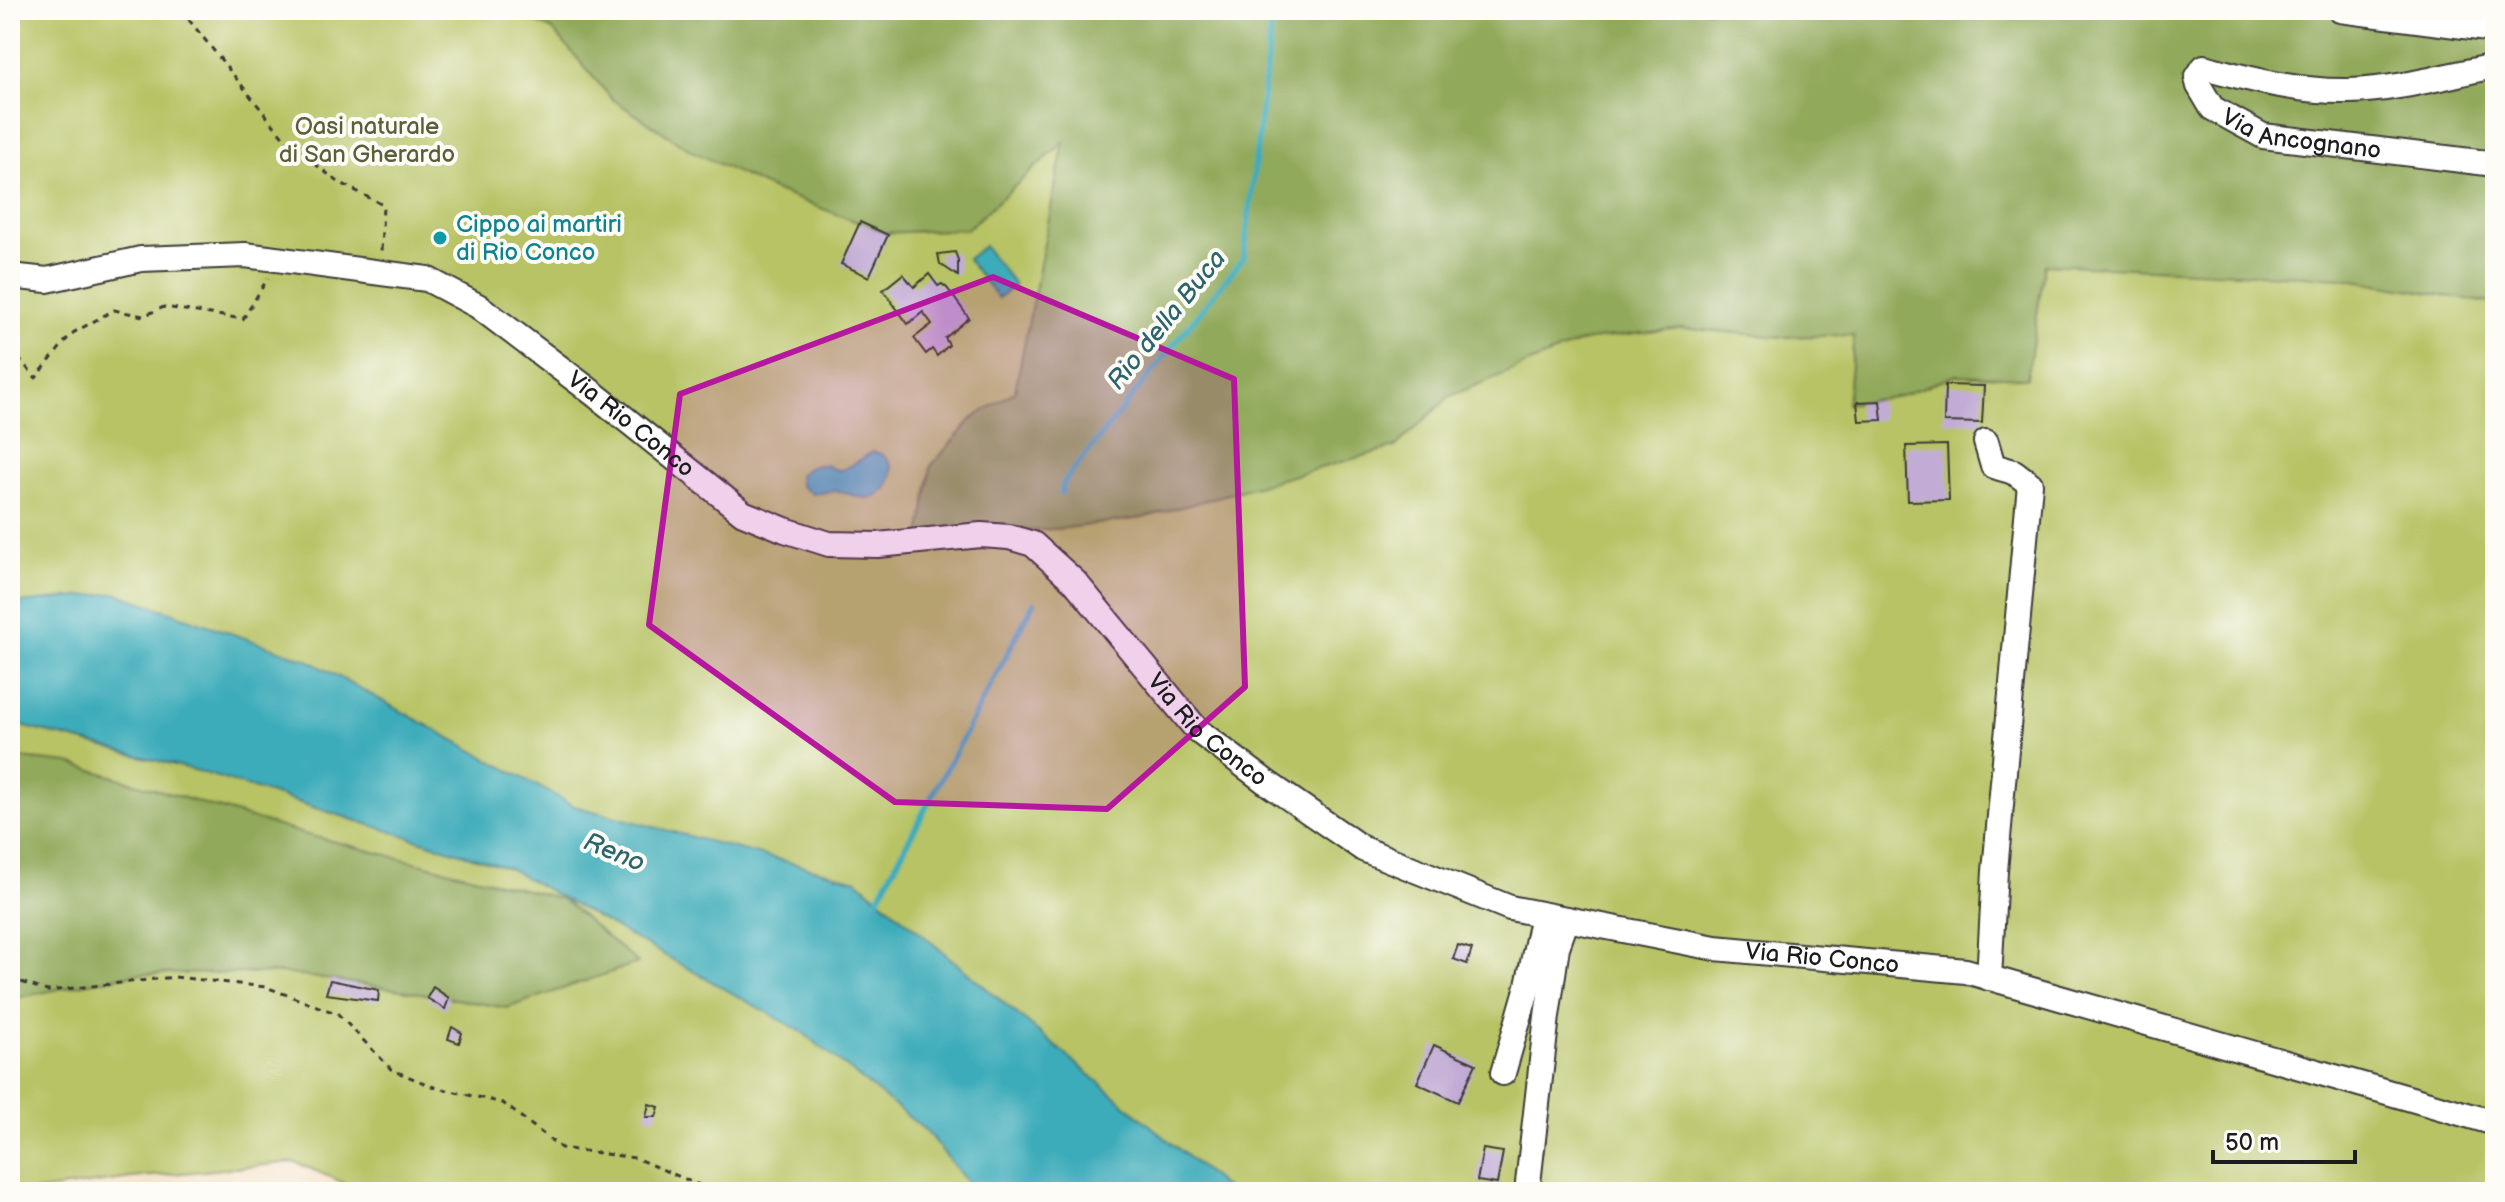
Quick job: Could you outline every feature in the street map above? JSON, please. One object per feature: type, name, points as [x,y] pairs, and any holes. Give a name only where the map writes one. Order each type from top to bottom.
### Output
[{"type":"street","points":[[2340,10],[2495,30]]},
{"type":"street","name":"Via Ancognano","points":[[2495,66],[2349,91],[2273,85],[2204,67],[2197,78],[2212,108],[2263,136],[2495,164]]},
{"type":"street","name":"Via Rio Conco","points":[[10,276],[47,280],[141,259],[245,255],[427,279],[478,306],[743,513],[829,544],[878,545],[981,535],[1009,537],[1033,544],[1075,582],[1198,731],[1363,849],[1510,908],[1543,915],[1715,948],[1966,971],[2495,1123]]},
{"type":"street","points":[[1986,442],[1993,466],[2014,472],[2030,484],[1995,871],[1989,978]]},
{"type":"street","points":[[1503,1073],[1528,986],[1543,915]]},
{"type":"street","points":[[1527,1192],[1557,947],[1567,919]]},
{"type":"path","points":[[181,10],[289,144],[337,181],[383,205],[379,273]]},
{"type":"path","points":[[10,349],[36,378],[71,334],[114,310],[143,316],[164,307],[243,319],[276,259]]},
{"type":"path","points":[[10,978],[47,991],[175,977],[266,987],[338,1014],[392,1070],[434,1087],[503,1103],[561,1148],[635,1158],[716,1192]]},
{"type":"highlighted area","points":[[993,277],[1234,379],[1245,687],[1107,809],[895,802],[649,625],[680,394]]},
{"type":"green space","name":"Oasi naturale di San Gherardo","points":[[10,10],[2495,10],[2495,1192],[365,1192],[295,1162],[10,1192]]},
{"type":"green space","points":[[511,10],[2495,10],[2495,304],[2342,278],[2045,264],[2027,378],[1956,375],[1900,396],[1847,404],[1854,335],[1781,337],[1680,328],[1583,341],[1450,396],[1395,447],[1142,518],[1067,528],[920,539],[931,466],[972,419],[1015,391],[1064,142],[967,229],[886,233],[771,189],[690,150],[612,99],[553,30]]},
{"type":"green space","points":[[10,757],[69,763],[304,834],[562,899],[638,963],[507,1008],[282,973],[134,974],[10,999]]},
{"type":"water","points":[[984,246],[1015,285],[998,298],[967,259]]},
{"type":"water","points":[[873,452],[888,460],[892,473],[886,488],[873,497],[863,498],[835,491],[816,494],[800,485],[799,475],[812,466],[842,469]]},
{"type":"water","name":"Reno","points":[[116,593],[308,660],[574,806],[857,880],[1230,1192],[975,1192],[926,1131],[802,1032],[508,868],[198,771],[10,723],[10,604]]},
{"type":"building","points":[[860,222],[888,235],[869,277],[841,264]]},
{"type":"building","points":[[955,252],[958,276],[940,264],[938,254]]},
{"type":"building","points":[[903,274],[914,287],[929,274],[938,286],[942,284],[947,288],[969,318],[945,338],[949,345],[937,356],[932,349],[926,354],[914,338],[932,324],[923,312],[908,324],[883,290]]},
{"type":"building","points":[[1945,385],[1984,386],[1982,423],[1944,422]]},
{"type":"building","points":[[1880,401],[1882,420],[1859,421],[1857,402]]},
{"type":"building","points":[[1947,445],[1949,500],[1908,501],[1906,446]]},
{"type":"building","points":[[1458,945],[1472,949],[1467,964],[1453,959]]},
{"type":"building","points":[[330,980],[379,990],[378,1001],[326,994]]},
{"type":"building","points":[[433,987],[449,998],[445,1009],[427,998]]},
{"type":"building","points":[[452,1027],[462,1033],[459,1043],[448,1039]]},
{"type":"building","points":[[1434,1045],[1476,1064],[1458,1102],[1417,1083]]},
{"type":"building","points":[[649,1104],[659,1107],[656,1117],[646,1117]]},
{"type":"building","points":[[1483,1149],[1503,1152],[1497,1184],[1477,1181]]},
{"type":"waterway","name":"Rio della Buca","points":[[1061,493],[1064,482],[1244,257],[1273,10]]},
{"type":"waterway","points":[[875,904],[1034,603]]},
{"type":"place","name":"Cippo ai martiri di Rio Conco","points":[[440,238]]}]
